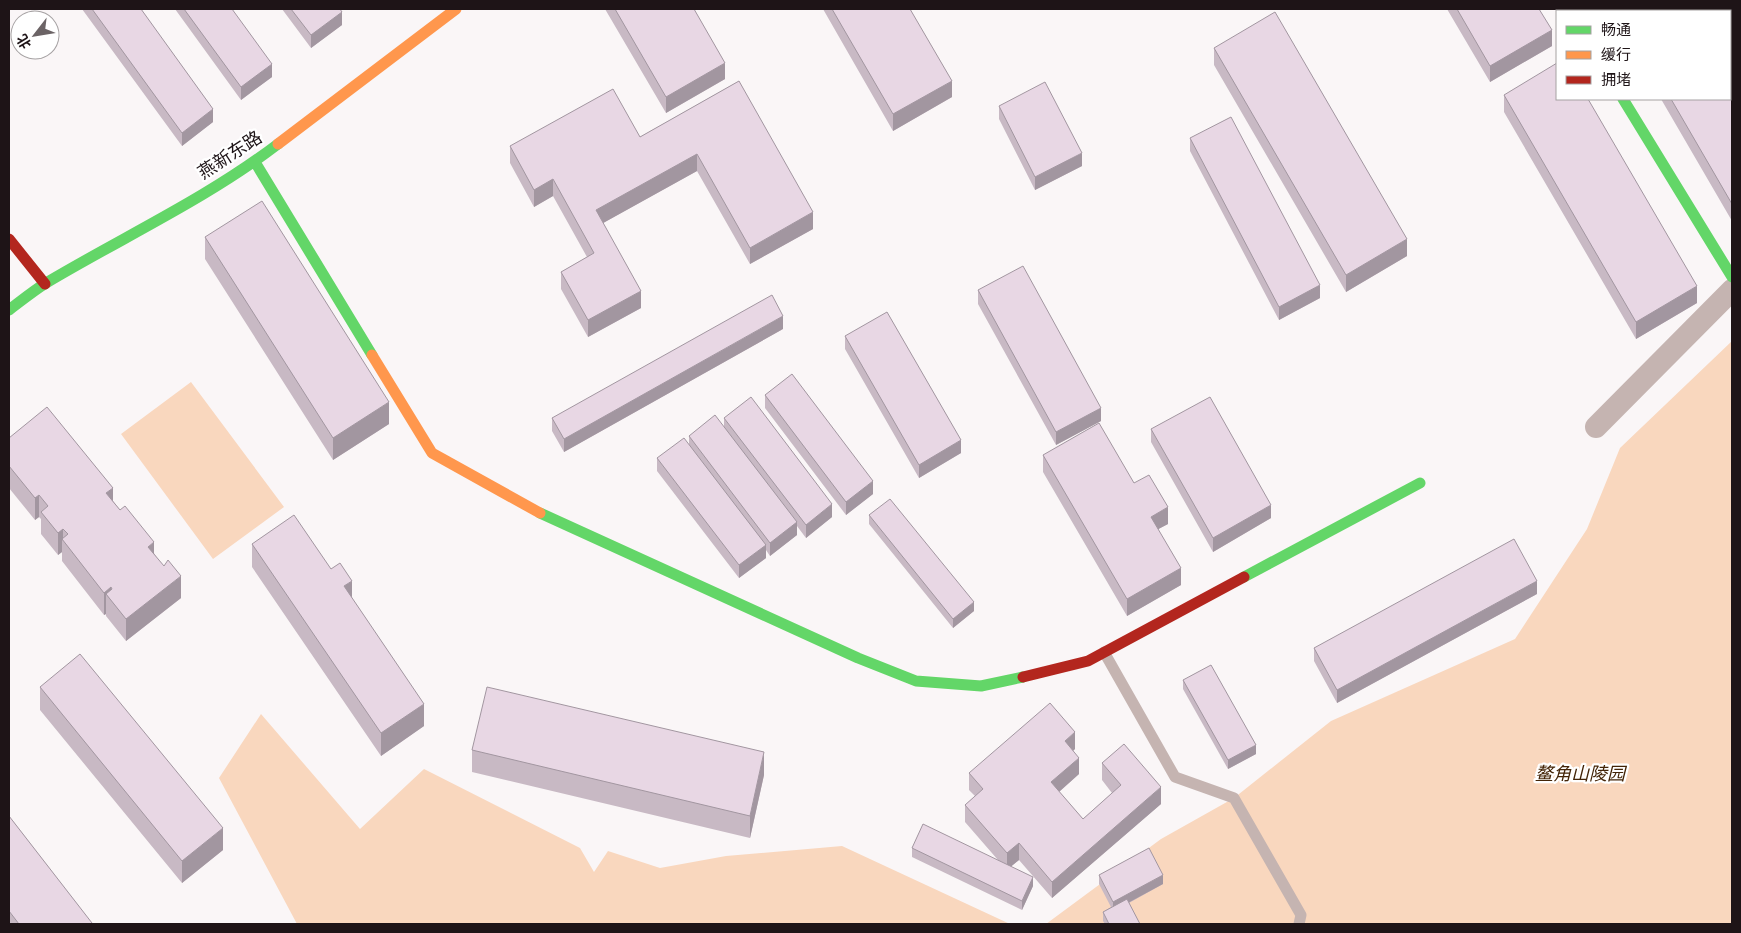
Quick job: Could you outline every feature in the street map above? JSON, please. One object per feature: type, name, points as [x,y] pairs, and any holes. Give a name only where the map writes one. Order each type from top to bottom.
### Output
[{"type":"street","name":"燕新东路","points":[[9,310],[45,284],[121,242],[254,162],[456,9]]},
{"type":"street","points":[[1624,100],[1732,277]]},
{"type":"street","points":[[254,162],[432,453],[548,518],[849,654],[916,680],[982,686],[1088,661],[1420,483]]},
{"type":"street","points":[[9,239],[45,284]]},
{"type":"street","points":[[1596,427],[1732,290]]},
{"type":"lane","points":[[1104,652],[1176,777],[1234,798],[1301,914],[1299,924]]},
{"type":"green space","name":"鳌角山陵园","points":[[1732,341],[1732,924],[1046,924],[1161,839],[1234,798],[1331,721],[1515,639],[1587,529],[1620,448]]},
{"type":"green space","points":[[191,382],[284,507],[213,559],[121,434]]},
{"type":"green space","points":[[261,714],[360,829],[424,769],[580,848],[594,872],[608,851],[660,868],[726,856],[842,846],[1010,924],[297,924],[219,778]]},
{"type":"building","points":[[92,9],[141,9],[213,109],[182,133]]},
{"type":"building","points":[[184,9],[232,9],[272,64],[241,87]]},
{"type":"building","points":[[291,9],[340,9],[342,12],[311,35]]},
{"type":"building","points":[[615,9],[694,9],[725,63],[666,97]]},
{"type":"building","points":[[832,9],[910,9],[952,81],[893,114]]},
{"type":"building","points":[[1457,9],[1539,9],[1552,30],[1490,66]]},
{"type":"building","points":[[1618,9],[1700,10],[1618,10]]},
{"type":"building","points":[[1275,12],[1407,239],[1346,275],[1214,48]]},
{"type":"building","points":[[1731,62],[1732,64],[1732,204],[1672,100],[1731,100]]},
{"type":"building","points":[[1556,64],[1556,100],[1589,100],[1697,286],[1636,322],[1504,95]]},
{"type":"building","points":[[739,81],[813,212],[750,248],[697,154],[596,210],[641,291],[588,320],[561,272],[594,253],[553,179],[534,190],[510,146],[613,89],[640,137]]},
{"type":"building","points":[[1045,82],[1082,153],[1035,177],[999,106]]},
{"type":"building","points":[[1231,117],[1320,285],[1279,307],[1190,138]]},
{"type":"building","points":[[262,201],[389,402],[333,438],[205,237]]},
{"type":"building","points":[[1023,266],[1101,408],[1056,432],[978,290]]},
{"type":"building","points":[[772,295],[783,316],[564,439],[552,418]]},
{"type":"building","points":[[887,312],[961,440],[919,465],[845,336]]},
{"type":"building","points":[[792,374],[873,481],[846,502],[765,395]]},
{"type":"building","points":[[751,397],[832,504],[806,525],[724,418]]},
{"type":"building","points":[[1210,397],[1271,505],[1213,538],[1151,429]]},
{"type":"building","points":[[47,407],[113,488],[106,493],[120,510],[125,506],[154,542],[148,547],[164,566],[168,560],[181,576],[126,619],[106,594],[112,589],[111,587],[104,593],[62,539],[68,534],[63,529],[58,533],[41,512],[48,506],[39,495],[35,498],[9,466],[9,438]]},
{"type":"building","points":[[715,415],[797,522],[770,543],[689,436]]},
{"type":"building","points":[[1099,423],[1134,483],[1149,475],[1168,507],[1151,517],[1181,568],[1127,599],[1043,455]]},
{"type":"building","points":[[684,438],[766,545],[739,565],[657,458]]},
{"type":"building","points":[[890,499],[974,602],[953,619],[869,515]]},
{"type":"building","points":[[294,515],[331,569],[340,563],[352,581],[344,586],[424,704],[381,733],[252,544]]},
{"type":"building","points":[[1514,539],[1537,581],[1337,690],[1314,648]]},
{"type":"building","points":[[80,654],[223,828],[182,861],[40,687]]},
{"type":"building","points":[[1211,665],[1256,745],[1228,760],[1183,680]]},
{"type":"building","points":[[487,687],[764,752],[750,816],[472,750]]},
{"type":"building","points":[[1050,703],[1075,732],[1065,741],[1079,758],[1051,782],[1083,819],[1121,785],[1102,763],[1124,744],[1161,787],[1052,882],[1019,843],[1007,853],[965,805],[983,789],[969,773]]},
{"type":"building","points":[[9,816],[91,924],[19,924],[9,911]]},
{"type":"building","points":[[923,824],[1033,877],[1022,901],[912,848]]},
{"type":"building","points":[[1149,848],[1163,875],[1113,902],[1099,875]]},
{"type":"building","points":[[1127,899],[1140,924],[1109,924],[1103,912]]},
{"type":"traffic: fast","points":[[1624,100],[1732,277]]},
{"type":"traffic: fast","points":[[9,310],[46,283],[193,200],[251,164],[278,144]]},
{"type":"traffic: fast","points":[[255,162],[372,355]]},
{"type":"traffic: fast","points":[[1244,577],[1420,483]]},
{"type":"traffic: fast","points":[[540,513],[858,658],[916,681],[981,686],[1023,677]]},
{"type":"traffic: slow","points":[[278,144],[456,9]]},
{"type":"traffic: slow","points":[[372,355],[432,453],[540,513]]},
{"type":"traffic: jam","points":[[9,239],[45,284]]},
{"type":"traffic: jam","points":[[1023,677],[1088,661],[1244,577]]}]
